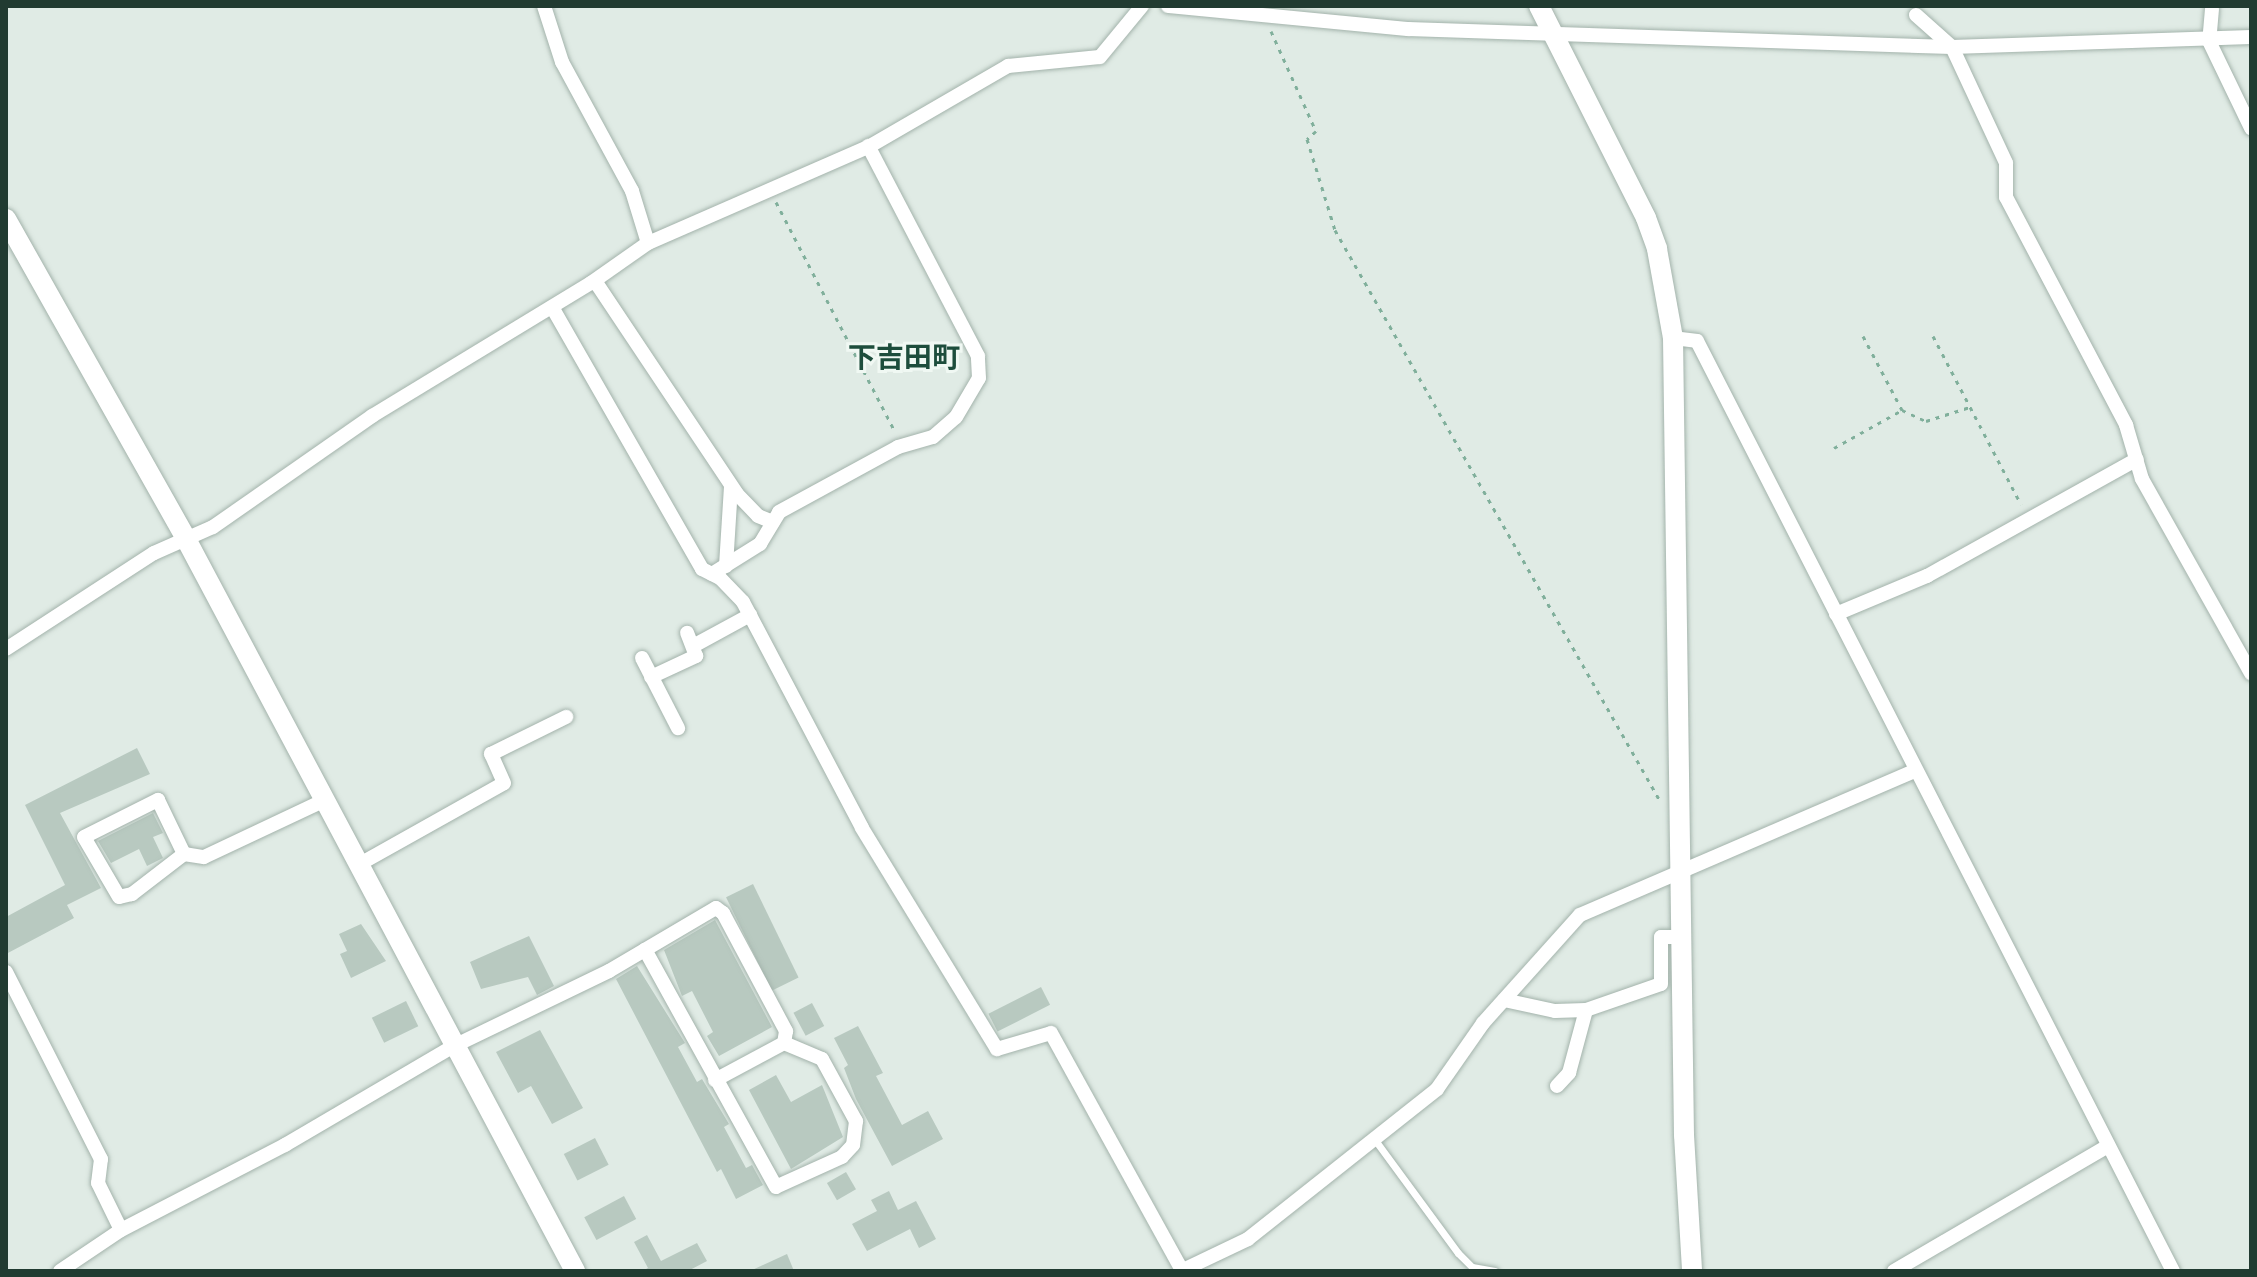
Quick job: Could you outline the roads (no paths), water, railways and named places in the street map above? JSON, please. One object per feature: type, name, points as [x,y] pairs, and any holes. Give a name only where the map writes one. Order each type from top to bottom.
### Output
[{"type":"street","points":[[544,6],[562,62],[632,191],[648,243]]},
{"type":"street","points":[[6,649],[154,553],[224,520],[372,416],[595,281],[648,243],[728,205],[770,192],[868,146],[1008,66],[1100,57],[1142,6]]},
{"type":"street","points":[[1168,6],[1408,29],[1952,47],[2209,41],[2251,37]]},
{"type":"street","points":[[1539,6],[1646,218],[1657,249],[1673,338],[1686,1216],[1692,1271]]},
{"type":"street","points":[[2212,9],[2209,41],[2251,128]]},
{"type":"street","points":[[1916,15],[1952,47],[2006,163],[2006,197],[2126,425],[2142,479],[2251,673]]},
{"type":"street","points":[[712,574],[760,544],[779,512],[902,446],[922,443],[947,427],[973,389],[981,366],[868,146]]},
{"type":"street","points":[[6,219],[186,539],[575,1271]]},
{"type":"street","points":[[595,281],[731,486],[758,516],[773,522]]},
{"type":"street","points":[[552,307],[702,569],[733,588],[750,615],[862,828],[997,1049],[1051,1033],[1182,1270],[1248,1239],[1437,1089],[1504,1000],[1580,915],[1914,771]]},
{"type":"street","points":[[1673,338],[1697,341],[1914,771],[2173,1271]]},
{"type":"street","points":[[1836,614],[1927,576],[2137,459]]},
{"type":"street","points":[[726,566],[731,486]]},
{"type":"street","points":[[651,677],[696,656],[691,639],[750,615]]},
{"type":"street","points":[[642,658],[678,728]]},
{"type":"street","points":[[358,865],[504,783],[491,754],[566,717]]},
{"type":"street","points":[[184,854],[158,800],[84,837],[119,897],[132,894],[184,854],[204,857],[325,800]]},
{"type":"street","points":[[60,1271],[121,1230],[285,1145],[454,1046],[645,950],[699,915],[716,908],[723,913],[786,1031],[784,1043]]},
{"type":"street","points":[[1504,1000],[1555,1011],[1586,1010],[1661,984],[1661,937],[1681,937]]},
{"type":"street","points":[[645,950],[776,1187],[823,1169],[853,1145],[856,1121],[822,1059],[784,1043]]},
{"type":"street","points":[[6,972],[101,1159],[98,1183],[121,1230]]},
{"type":"street","points":[[1557,1086],[1569,1073],[1586,1010]]},
{"type":"street","points":[[715,1080],[784,1043]]},
{"type":"street","points":[[1894,1271],[2108,1146]]},
{"type":"lane","points":[[1375,1140],[1458,1253],[1472,1267],[1495,1271]]},
{"type":"district","name":"下吉田町","points":[[904,356]]}]
